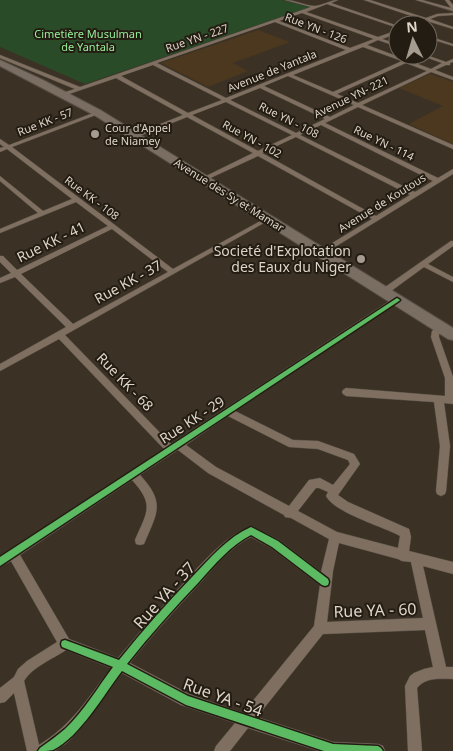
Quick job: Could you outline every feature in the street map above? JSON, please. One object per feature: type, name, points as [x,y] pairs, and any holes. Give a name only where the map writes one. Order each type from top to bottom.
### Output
[{"type":"highway","name":"Avenue des Sy et Mamar","points":[[0,63],[142,134],[204,179],[453,335]]},
{"type":"street","points":[[287,0],[315,7]]},
{"type":"street","name":"Rue YN - 227","points":[[64,94],[335,0]]},
{"type":"street","points":[[366,0],[412,15]]},
{"type":"street","points":[[418,0],[453,11]]},
{"type":"street","points":[[446,0],[453,11]]},
{"type":"street","points":[[327,3],[388,24]]},
{"type":"street","points":[[438,16],[453,11]]},
{"type":"street","points":[[302,12],[388,43]]},
{"type":"street","name":"Rue YN - 126","points":[[275,22],[350,50]]},
{"type":"street","points":[[438,23],[453,28]]},
{"type":"street","name":"Avenue de Yantala","points":[[142,134],[388,35]]},
{"type":"street","points":[[438,40],[453,45]]},
{"type":"street","points":[[363,45],[388,54]]},
{"type":"street","points":[[0,56],[78,88]]},
{"type":"street","name":"Avenue YN- 221","points":[[204,179],[453,60]]},
{"type":"street","points":[[438,61],[453,66]]},
{"type":"street","name":"Rue YN - 108","points":[[153,63],[415,195]]},
{"type":"street","points":[[332,94],[397,65]]},
{"type":"street","points":[[416,65],[453,79]]},
{"type":"street","points":[[289,75],[453,147]]},
{"type":"street","name":"Rue YN - 102","points":[[116,76],[377,220]]},
{"type":"street","points":[[260,86],[330,119]]},
{"type":"street","name":"Rue KK - 57","points":[[0,150],[98,113]]},
{"type":"street","name":"Rue YN - 114","points":[[321,123],[438,180]]},
{"type":"street","name":"Rue KK - 108","points":[[0,141],[173,272]]},
{"type":"street","name":"Avenue de Koutous","points":[[322,253],[453,171]]},
{"type":"street","points":[[0,178],[42,213]]},
{"type":"street","points":[[0,231],[77,199]]},
{"type":"street","name":"Rue KK - 37","points":[[0,368],[268,219]]},
{"type":"street","name":"Rue KK - 41","points":[[0,281],[113,226]]},
{"type":"street","points":[[384,292],[453,243]]},
{"type":"street","points":[[0,258],[72,328]]},
{"type":"street","points":[[423,264],[453,280]]},
{"type":"street","name":"Rue KK - 29","points":[[0,562],[397,300]]},
{"type":"street","points":[[442,328],[435,333],[435,338],[450,384],[449,399]]},
{"type":"street","name":"Rue KK - 68","points":[[60,335],[174,447],[212,470],[289,514],[335,537],[416,560],[453,568]]},
{"type":"street","points":[[346,392],[449,399]]},
{"type":"street","points":[[441,491],[445,446],[438,408],[439,402],[449,399]]},
{"type":"street","points":[[228,412],[292,444],[318,445],[351,457],[355,464],[331,496],[405,532],[406,537],[402,556]]},
{"type":"street","points":[[133,474],[151,496],[154,504],[140,540]]},
{"type":"street","points":[[289,514],[313,483],[320,483],[334,490]]},
{"type":"street","name":"Rue YA - 37","points":[[43,751],[73,728],[120,665],[210,564],[248,531],[275,544],[326,582]]},
{"type":"street","points":[[220,751],[320,628],[326,582],[335,537]]},
{"type":"street","points":[[0,697],[18,681],[22,673],[31,665],[65,644],[13,553]]},
{"type":"street","points":[[415,751],[411,686],[414,679],[424,674],[447,673],[431,624],[416,560]]},
{"type":"street","name":"Rue YA - 60","points":[[320,628],[431,624]]},
{"type":"street","name":"Rue YA - 54","points":[[65,644],[120,665],[186,700],[333,749],[378,751]]},
{"type":"street","points":[[18,681],[34,751]]},
{"type":"shaded area","points":[[258,30],[290,42],[233,63],[248,71],[208,87],[161,63]]},
{"type":"shaded area","points":[[430,74],[453,82],[453,144],[409,124],[443,106],[399,88]]},
{"type":"green space","name":"Cimetière Musulman de Yantala","points":[[0,0],[281,0],[310,7],[85,84],[0,47]]},
{"type":"cycle path","points":[[0,562],[397,300]]},
{"type":"cycle path","points":[[43,751],[73,728],[119,667],[163,615],[205,569],[241,536],[251,531],[275,544],[325,582]]},
{"type":"cycle path","points":[[65,644],[120,665],[186,700],[333,749],[378,751]]},
{"type":"place","name":"Cour d'Appel de Niamey","points":[[95,134]]},
{"type":"place","name":"Societé d'Explotation des Eaux du Niger","points":[[361,259]]}]
